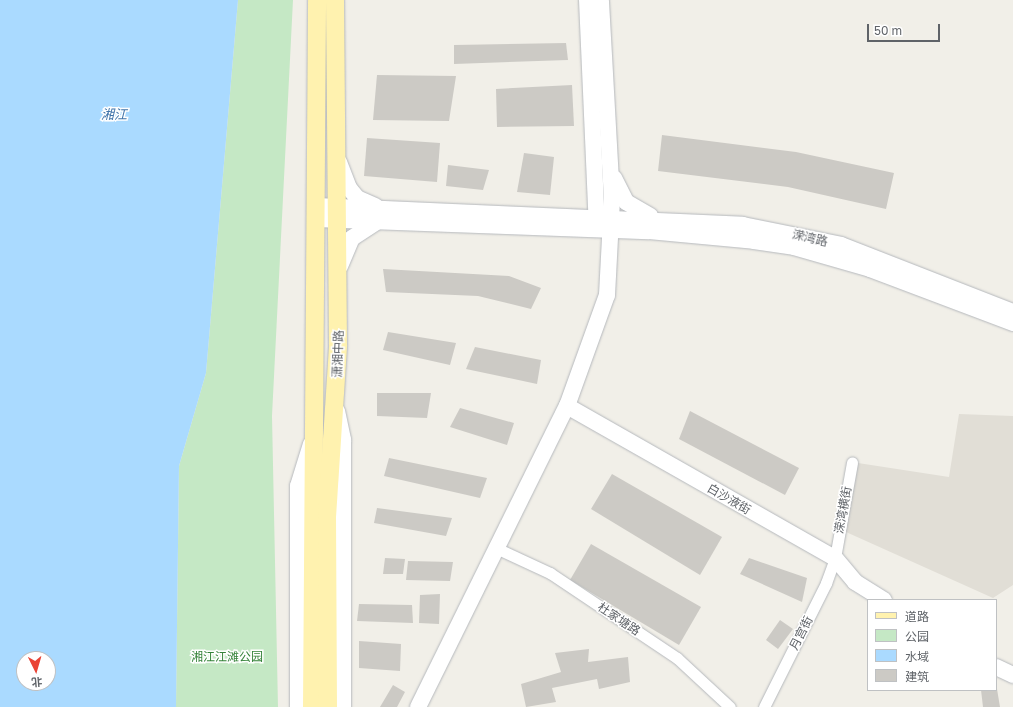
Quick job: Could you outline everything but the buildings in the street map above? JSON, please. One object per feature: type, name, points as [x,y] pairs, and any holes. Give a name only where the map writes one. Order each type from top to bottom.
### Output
[{"type":"main road","name":"潇湘中路","points":[[316,0],[315,429],[322,468],[328,707]]},
{"type":"main road","name":"潇湘中路","points":[[312,707],[322,468],[335,404],[339,270],[339,160],[335,0]]},
{"type":"main road","points":[[418,707],[567,406],[607,295],[603,223],[593,181],[587,0]]},
{"type":"main road","points":[[601,0],[610,167],[603,223]]},
{"type":"main road","points":[[339,160],[344,178],[357,198],[387,214],[603,223],[794,247],[870,269],[1013,323]]},
{"type":"main road","points":[[610,167],[630,205],[645,214],[666,219]]},
{"type":"main road","points":[[561,215],[586,206],[593,181]]},
{"type":"main road","points":[[316,212],[561,215],[603,223]]},
{"type":"main road","points":[[339,270],[352,238],[368,225],[387,214]]},
{"type":"main road","name":"溁湾路","points":[[603,223],[666,219],[743,225],[841,245],[1013,312]]},
{"type":"main road","points":[[335,404],[343,440],[343,707]]},
{"type":"main road","name":"白沙液街","points":[[567,406],[835,558],[855,582],[882,599]]},
{"type":"main road","points":[[298,707],[298,486],[315,429]]},
{"type":"main road","points":[[997,667],[1013,675]]},
{"type":"street","name":"溁湾横街","points":[[835,558],[852,463]]},
{"type":"street","name":"杜家塘路","points":[[496,548],[550,573],[677,658],[730,707]]},
{"type":"street","name":"月宫街","points":[[764,707],[826,583],[835,558]]},
{"type":"shaded area","points":[[959,414],[1013,416],[1013,585],[993,598],[846,532],[858,463],[949,477]]},
{"type":"green space","name":"湘江江滩公园","points":[[238,0],[293,0],[272,416],[278,707],[176,707],[179,466],[206,373]]},
{"type":"water","name":"湘江","points":[[0,0],[238,0],[206,373],[179,466],[176,707],[0,707]]}]
